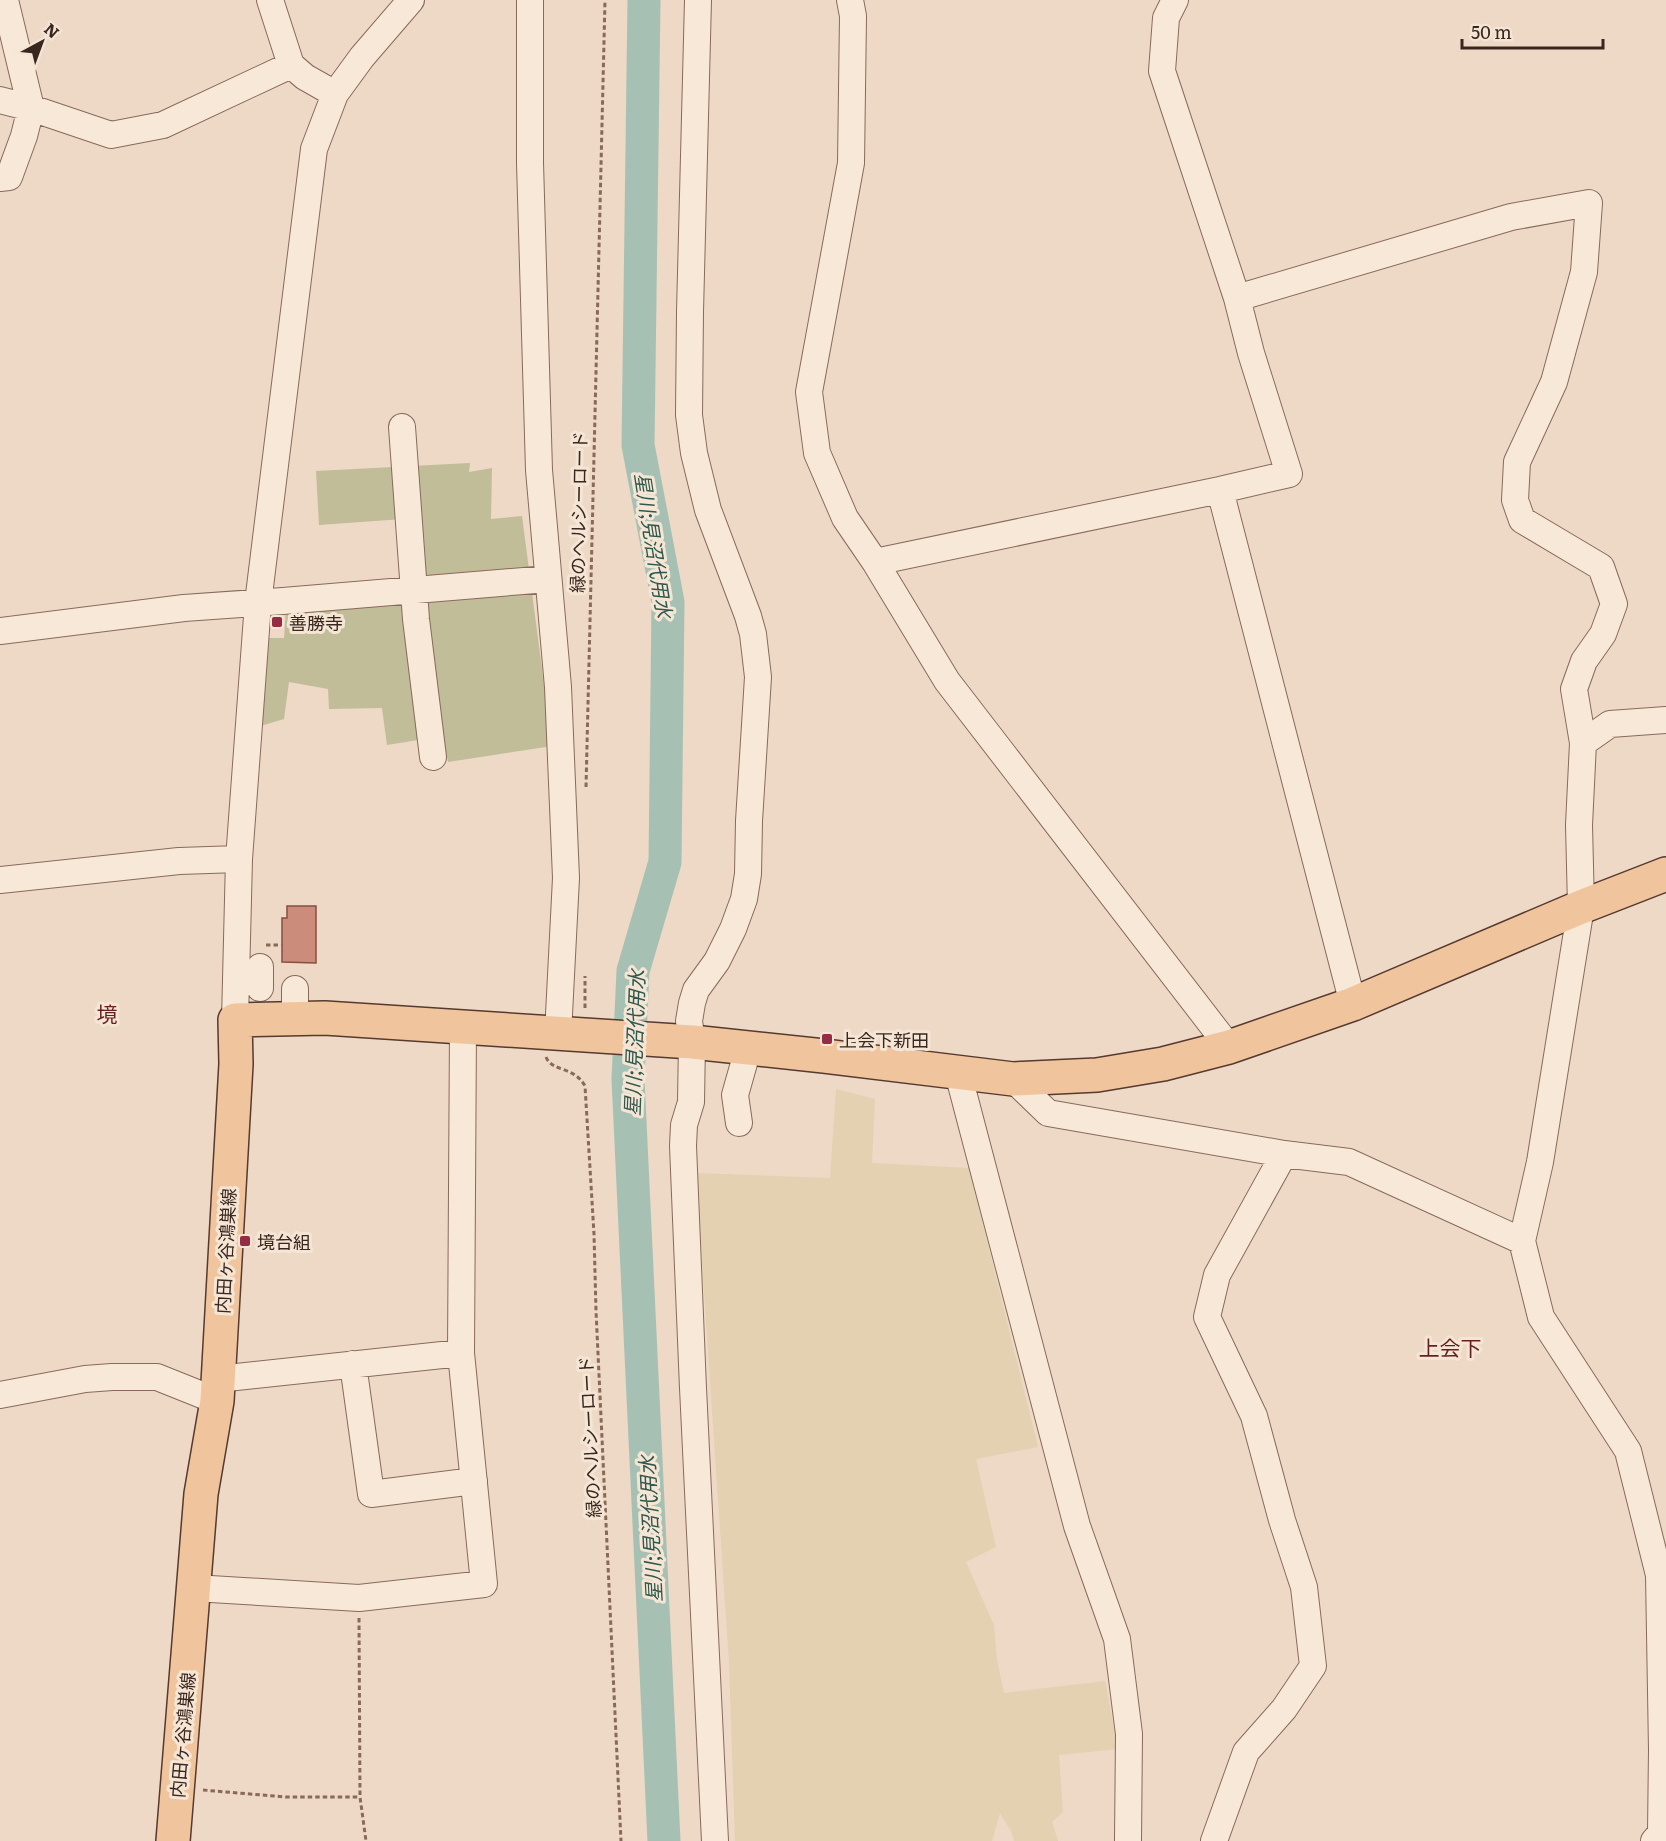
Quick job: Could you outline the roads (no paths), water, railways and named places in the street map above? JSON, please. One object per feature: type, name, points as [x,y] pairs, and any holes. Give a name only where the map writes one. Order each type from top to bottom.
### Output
[{"type":"main road","points":[[235,1020],[302,997],[325,1018],[463,1028],[552,1044],[590,1023],[678,1041],[1013,1079],[1097,1075],[1163,1064],[1229,1047],[1353,1004],[1581,907],[1666,874]]},
{"type":"main road","name":"内田ヶ谷鴻巣線","points":[[173,1841],[201,1494],[217,1390],[236,1064],[235,1020]]},
{"type":"street","points":[[0,178],[9,177],[24,136],[30,108],[4,0]]},
{"type":"street","points":[[270,0],[291,65],[304,77],[335,94]]},
{"type":"street","points":[[235,1020],[254,967],[249,913],[239,859],[258,603],[314,148],[335,94],[362,57],[411,0]]},
{"type":"street","points":[[530,0],[530,164],[539,470],[558,687],[566,878],[552,1044]]},
{"type":"street","points":[[698,0],[689,415],[694,453],[708,510],[748,616],[755,645],[758,677],[749,810],[748,874],[744,898],[726,946],[696,990],[689,1026],[678,1041],[691,1102],[684,1125],[683,1146],[715,1841]]},
{"type":"street","points":[[850,0],[854,16],[851,163],[809,392],[817,453],[845,518],[875,562],[947,681],[1229,1047]]},
{"type":"street","points":[[875,562],[1289,474],[1251,353],[1237,298],[1162,71],[1166,18],[1174,0]]},
{"type":"street","points":[[0,100],[111,135],[163,125],[291,65]]},
{"type":"street","points":[[1237,298],[1511,217],[1589,203],[1584,272],[1554,382],[1517,462],[1515,500],[1522,520],[1601,567],[1614,604],[1603,634],[1584,661],[1574,689],[1583,743],[1579,825],[1581,907],[1540,1162],[1522,1240],[1541,1317],[1628,1451],[1663,1574],[1661,1833],[1654,1841]]},
{"type":"street","points":[[402,427],[414,591],[433,757]]},
{"type":"street","points":[[1220,490],[1353,1004]]},
{"type":"street","points":[[0,631],[184,608],[548,579]]},
{"type":"street","points":[[1583,743],[1610,724],[1666,720]]},
{"type":"street","points":[[0,880],[179,861],[239,859]]},
{"type":"street","points":[[194,1588],[359,1599],[484,1584],[461,1353],[463,1028]]},
{"type":"street","points":[[739,1123],[735,1095],[748,1049]]},
{"type":"street","points":[[958,1073],[1077,1527],[1117,1639],[1130,1734],[1128,1841]]},
{"type":"street","points":[[1013,1079],[1048,1113],[1284,1154],[1349,1162],[1522,1240]]},
{"type":"street","points":[[1214,1841],[1246,1752],[1284,1709],[1313,1666],[1304,1587],[1282,1520],[1254,1416],[1207,1317],[1217,1275],[1284,1154]]},
{"type":"street","points":[[0,1395],[85,1379],[112,1377],[157,1377],[217,1390],[353,1364],[461,1353]]},
{"type":"street","points":[[353,1364],[371,1494],[474,1481]]},
{"type":"waterway","name":"星川;見沼代用水","points":[[644,0],[638,445],[668,602],[665,862],[633,971],[628,1079],[664,1841]]},
{"type":"place","name":"善勝寺","points":[[277,622]]},
{"type":"place","name":"上会下新田","points":[[827,1039]]},
{"type":"place","name":"境台組","points":[[245,1241]]},
{"type":"district","name":"境","points":[[107,1012]]},
{"type":"district","name":"上会下","points":[[1450,1346]]}]
